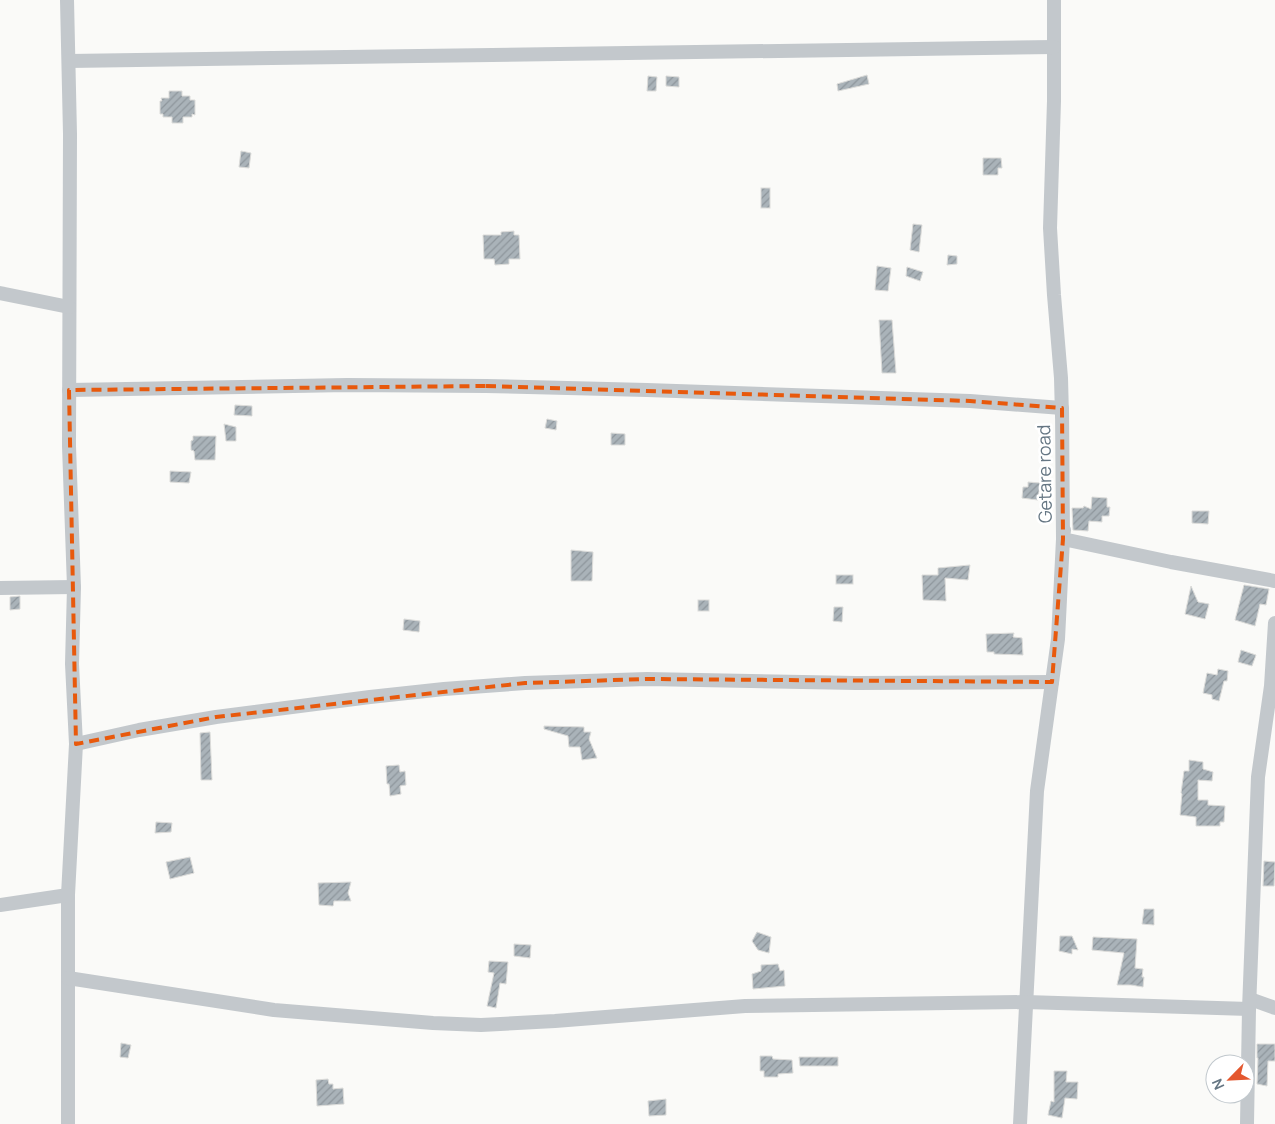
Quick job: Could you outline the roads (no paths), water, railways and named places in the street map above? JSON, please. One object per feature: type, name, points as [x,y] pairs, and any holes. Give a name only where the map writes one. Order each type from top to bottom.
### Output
[{"type":"street","points":[[67,0],[70,134],[69,446],[74,587],[72,664],[76,744],[68,895],[68,1124]]},
{"type":"street","points":[[1020,1124],[1037,791],[1058,639],[1064,539],[1061,378],[1050,228],[1054,0]]},
{"type":"street","points":[[69,60],[1054,47]]},
{"type":"street","points":[[0,293],[68,307]]},
{"type":"street","points":[[69,390],[347,385],[486,386],[970,401],[1062,408]]},
{"type":"street","points":[[1064,539],[1092,545],[1275,580],[1171,562],[1064,539]]},
{"type":"street","points":[[0,588],[74,587]]},
{"type":"street","points":[[1247,1124],[1249,1004],[1258,777],[1271,686],[1275,623]]},
{"type":"street","points":[[76,744],[138,730],[216,717],[370,697],[525,683],[647,679],[856,683],[1052,682]]},
{"type":"street","points":[[0,905],[68,895]]},
{"type":"street","points":[[68,978],[274,1010],[433,1024],[481,1025],[555,1021],[745,1006],[1026,1002],[1249,1004],[1275,1008]]}]
